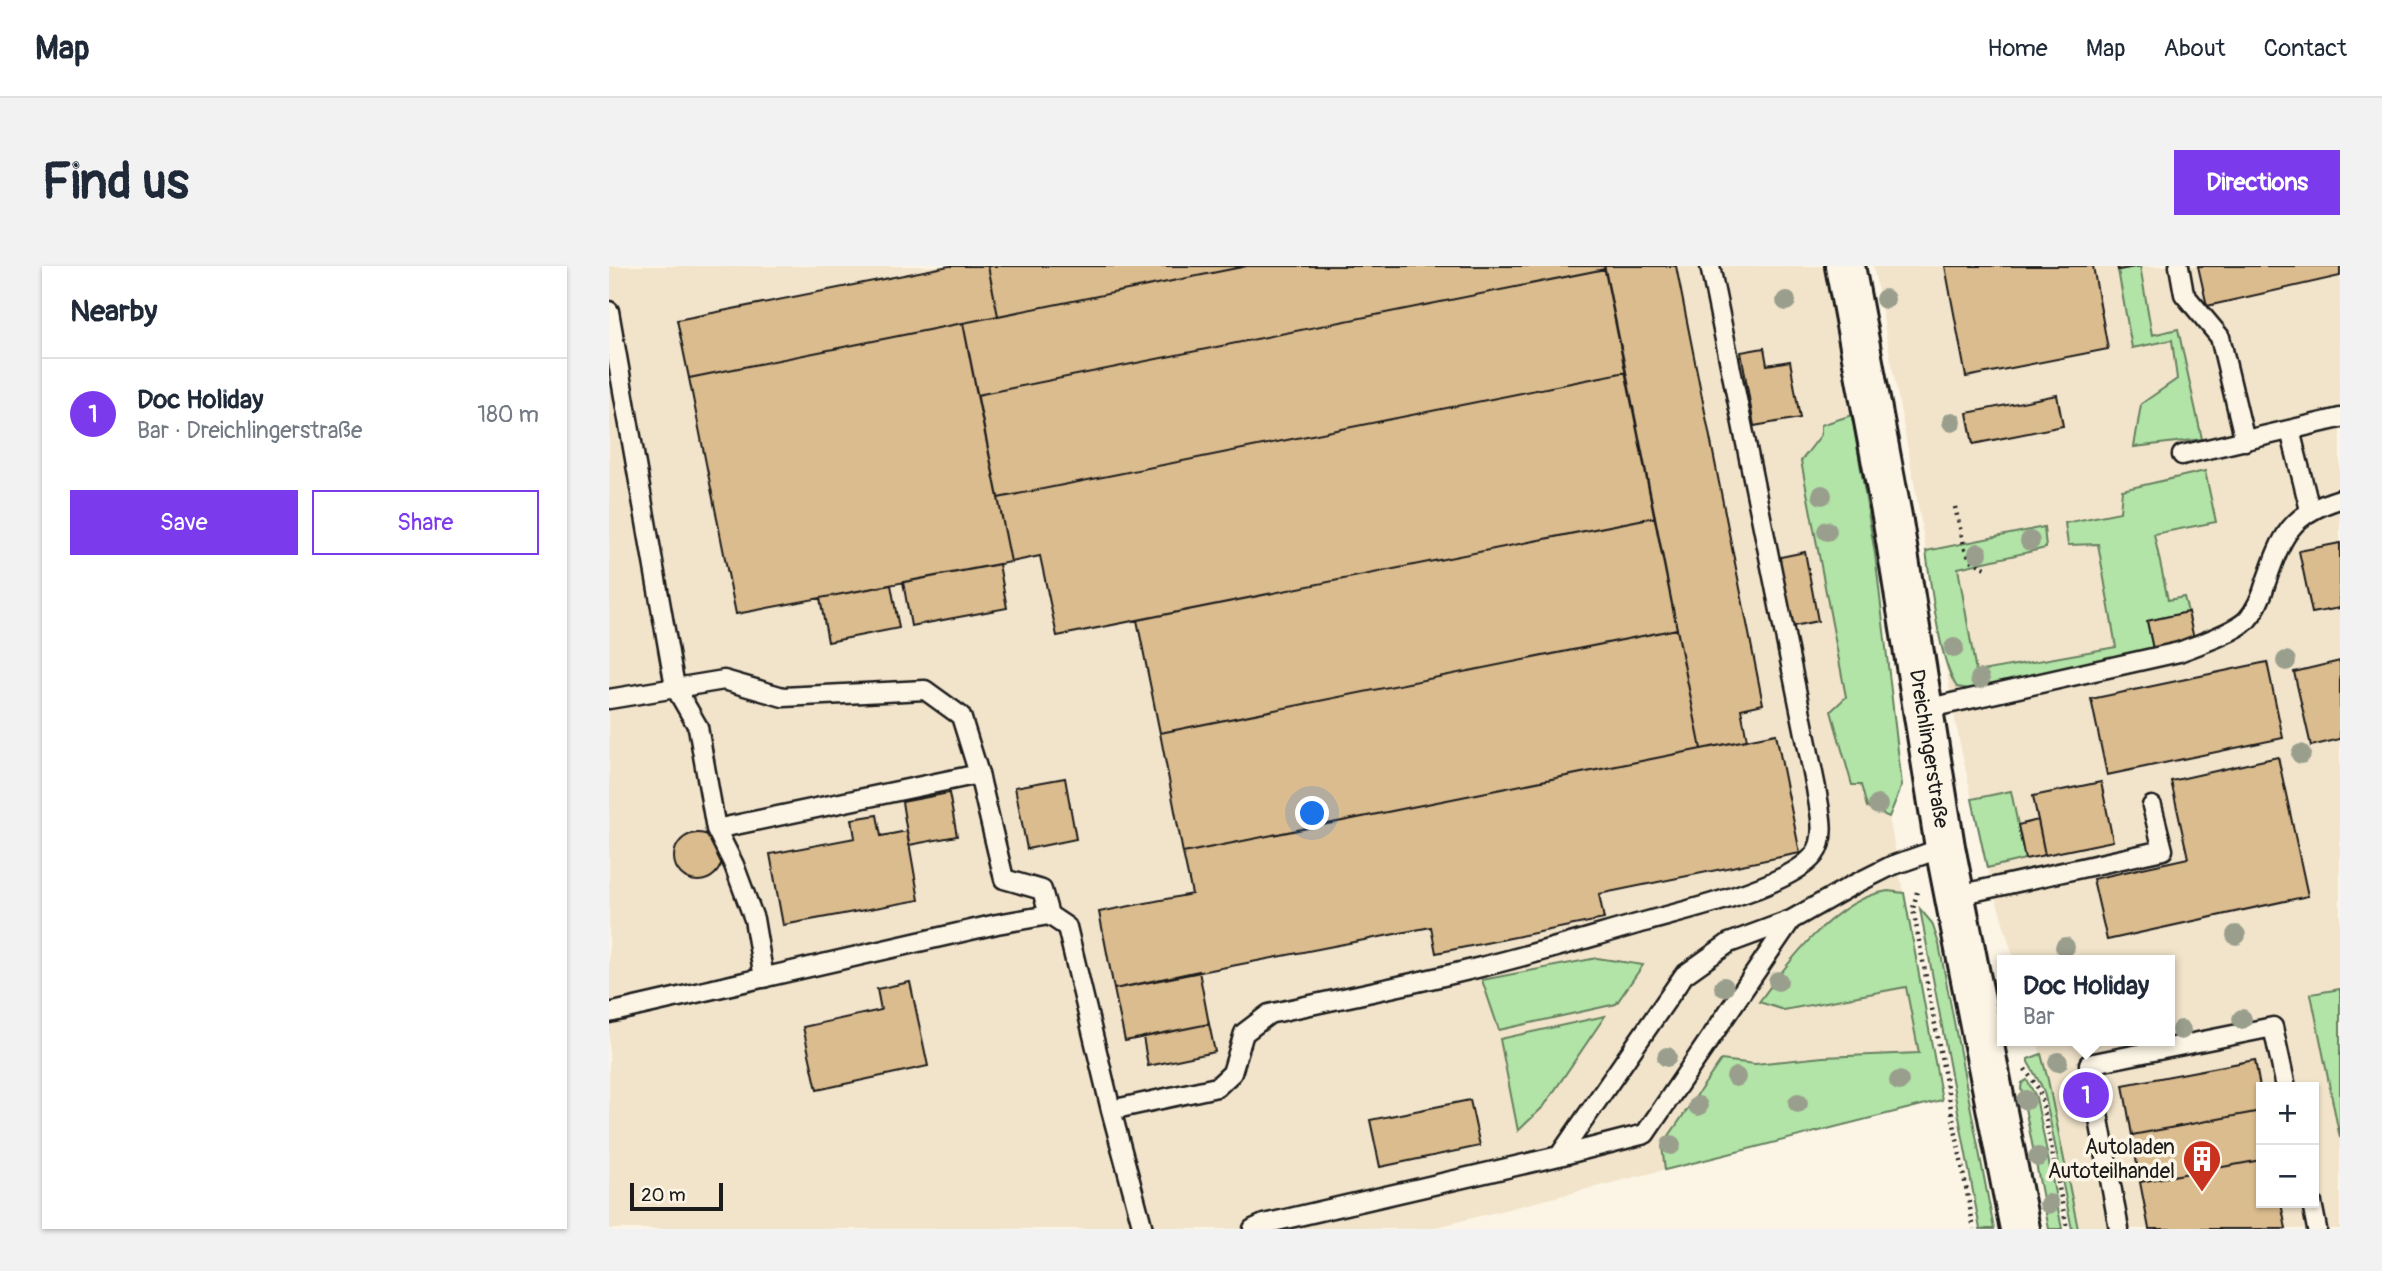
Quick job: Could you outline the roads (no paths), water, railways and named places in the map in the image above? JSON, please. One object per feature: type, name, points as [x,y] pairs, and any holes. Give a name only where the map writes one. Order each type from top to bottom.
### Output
[{"type":"street","name":"Dreichlingerstraße","points":[[1845,266],[1893,522],[1945,847],[2020,1229]]},
{"type":"lane","points":[[1111,1110],[1217,1087],[1231,1073],[1244,1033],[1269,1014],[1479,968],[1694,908],[1772,884],[1813,856],[1820,843],[1822,828],[1816,788],[1710,266]]},
{"type":"lane","points":[[2179,266],[2184,294],[2220,337],[2245,441]]},
{"type":"lane","points":[[609,311],[675,687],[698,727],[716,829],[734,865],[754,919],[764,978]]},
{"type":"lane","points":[[2182,455],[2340,418]]},
{"type":"lane","points":[[2290,430],[2310,510]]},
{"type":"lane","points":[[1925,709],[2179,652],[2214,639],[2246,622],[2259,603],[2276,552],[2287,530],[2310,510],[2340,499]]},
{"type":"lane","points":[[609,699],[724,680],[783,697],[925,690],[961,716],[979,774],[1004,879],[1042,890],[1049,915],[1067,927],[1143,1229]]},
{"type":"lane","points":[[716,829],[979,774]]},
{"type":"lane","points":[[1954,896],[2163,850],[2152,806]]},
{"type":"lane","points":[[1559,1156],[1684,975],[1729,943],[1791,920],[1891,866],[1945,847]]},
{"type":"lane","points":[[609,1013],[997,924],[1049,915]]},
{"type":"lane","points":[[1253,1229],[1264,1224],[1559,1156],[1645,1133],[1791,920]]},
{"type":"lane","points":[[2119,1229],[2089,1064],[2273,1027],[2285,1082]]},
{"type":"lane","points":[[2313,1208],[2317,1229]]},
{"type":"place","name":"Doc Holiday","points":[[2086,1095]]},
{"type":"place","name":"Autoladen Autoteilhandel","points":[[2202,1193]]}]
